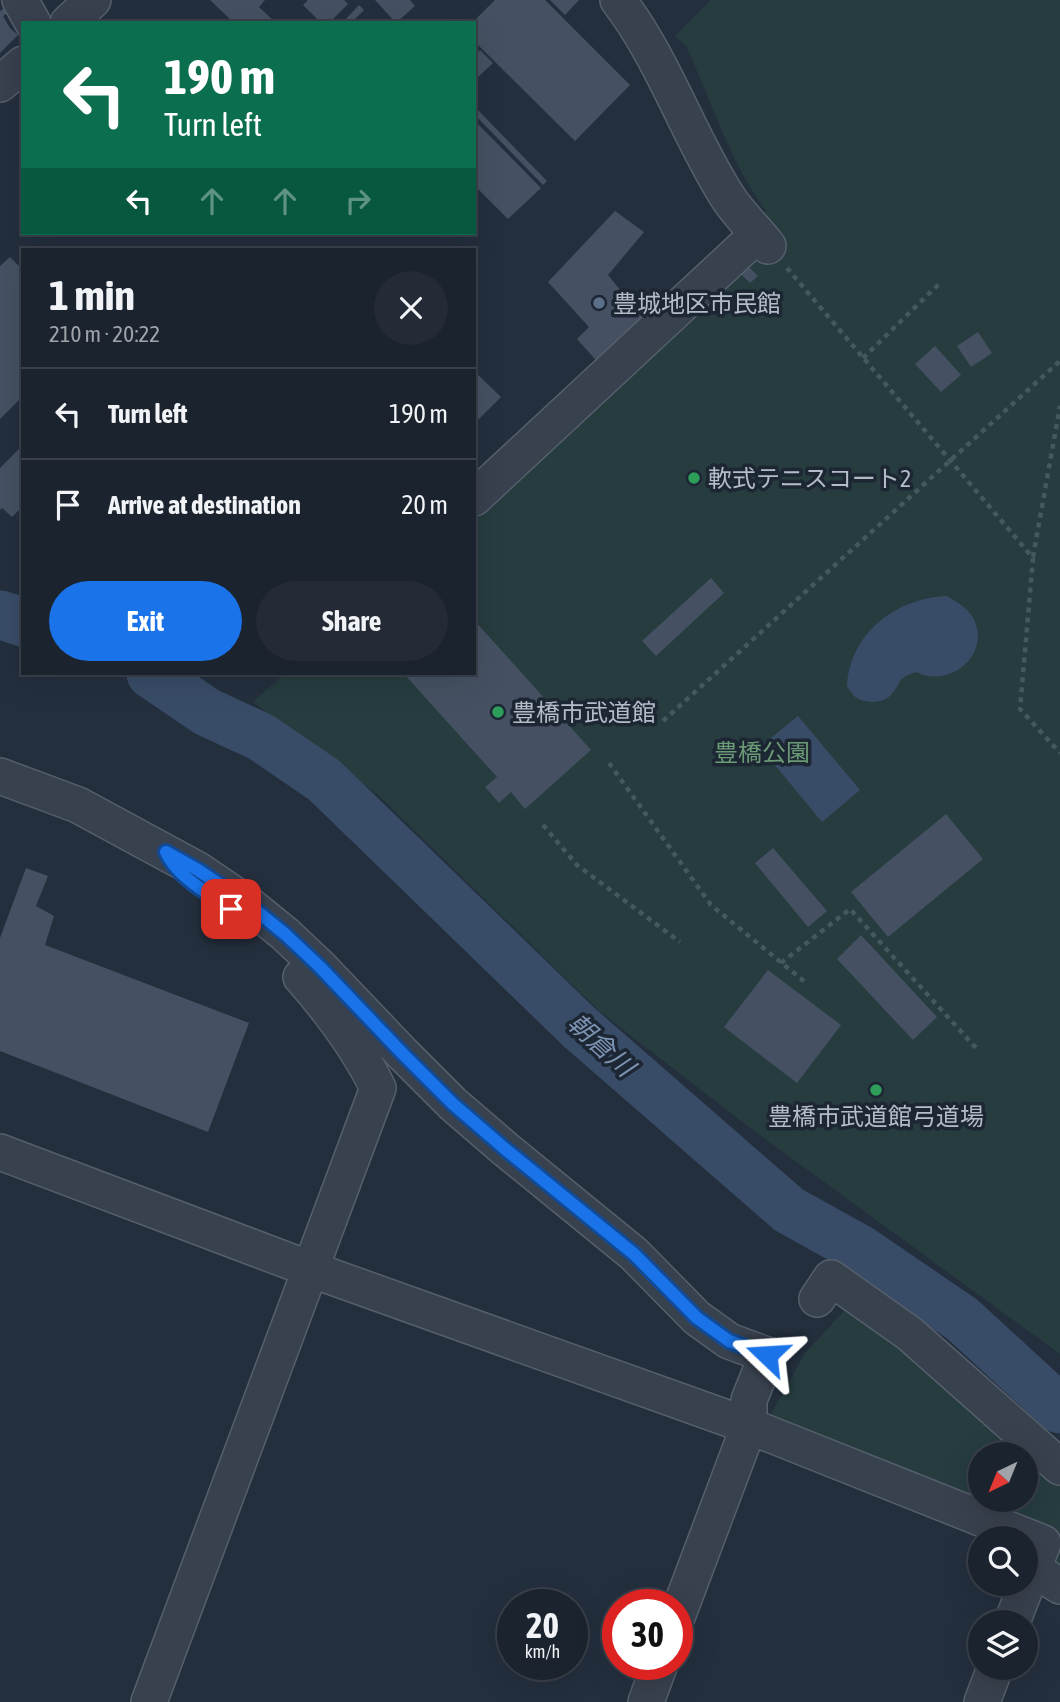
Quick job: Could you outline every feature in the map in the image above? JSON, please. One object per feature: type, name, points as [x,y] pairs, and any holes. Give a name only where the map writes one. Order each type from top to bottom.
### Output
[{"type":"street","points":[[20,0],[32,21]]},
{"type":"street","points":[[70,21],[93,0]]},
{"type":"street","points":[[476,496],[763,240],[728,198],[689,128],[671,87],[626,10]]},
{"type":"street","points":[[0,84],[21,66]]},
{"type":"street","points":[[0,776],[78,805],[198,870],[248,904],[320,967],[453,1104],[634,1254],[697,1318],[729,1341],[767,1355],[749,1400],[749,1426],[688,1589]]},
{"type":"street","points":[[149,1702],[378,1088],[365,1062],[311,988],[273,947],[231,909],[180,872],[166,852]]},
{"type":"street","points":[[0,1152],[310,1269],[749,1426],[1042,1543],[1046,1578],[1022,1610]]},
{"type":"street","points":[[817,1299],[831,1278],[910,1334],[1060,1466]]},
{"type":"street","points":[[646,1702],[654,1680]]},
{"type":"street","points":[[982,1702],[990,1680]]},
{"type":"path","points":[[763,240],[1032,558]]},
{"type":"path","points":[[863,358],[939,284]]},
{"type":"path","points":[[663,721],[1060,360]]},
{"type":"path","points":[[1060,406],[1032,558],[1020,709],[1060,753]]},
{"type":"path","points":[[609,763],[711,905],[805,982]]},
{"type":"path","points":[[543,825],[577,865],[680,942]]},
{"type":"path","points":[[781,963],[850,909],[976,1048]]},
{"type":"green space","name":"豊橋公園","points":[[711,0],[1060,0],[1060,1354],[754,1131],[599,1011],[378,795],[253,702],[283,675],[476,675],[476,488],[766,211],[731,152],[686,46],[675,36]]},
{"type":"green space","points":[[845,1310],[866,1315],[1028,1442],[968,1442],[968,1508],[770,1416],[805,1353]]},
{"type":"green space","points":[[1038,1450],[1060,1467],[1060,1586],[1042,1543],[1038,1541],[1038,1526],[1006,1526],[976,1512],[1038,1512]]},
{"type":"water","points":[[947,596],[969,612],[976,625],[978,639],[975,651],[967,662],[957,671],[944,676],[916,672],[910,674],[883,700],[868,702],[854,696],[847,686],[850,667],[857,650],[879,622],[910,603]]},
{"type":"water","points":[[798,716],[860,790],[822,822],[760,747]]},
{"type":"building","points":[[210,0],[265,0],[259,7],[274,21],[232,21]]},
{"type":"building","points":[[308,0],[344,0],[348,4],[331,21],[319,21],[303,5]]},
{"type":"building","points":[[375,0],[410,0],[415,6],[398,21],[394,21]]},
{"type":"building","points":[[495,0],[545,0],[630,85],[575,141],[476,43],[474,21]]},
{"type":"building","points":[[550,0],[579,0],[565,15]]},
{"type":"building","points":[[359,5],[364,10],[353,21],[344,21]]},
{"type":"building","points":[[6,7],[9,12],[3,16],[18,35],[0,53],[0,11]]},
{"type":"building","points":[[480,50],[493,63],[476,79],[476,54]]},
{"type":"building","points":[[476,108],[547,181],[543,185],[476,116]]},
{"type":"building","points":[[476,122],[541,188],[508,219],[476,187]]},
{"type":"building","name":"豊城地区市民館","points":[[615,211],[644,232],[608,275],[648,324],[603,368],[577,339],[589,327],[548,282]]},
{"type":"building","points":[[10,257],[21,268],[21,398],[0,419],[0,266]]},
{"type":"building","points":[[748,266],[758,276],[750,283],[741,274]]},
{"type":"building","points":[[978,332],[992,353],[971,367],[957,346]]},
{"type":"building","points":[[935,346],[961,375],[941,392],[915,364]]},
{"type":"building","points":[[476,373],[501,397],[476,422]]},
{"type":"building","points":[[21,447],[21,508],[12,517],[2,508],[0,510],[0,468]]},
{"type":"building","points":[[711,578],[724,593],[656,656],[642,641]]},
{"type":"building","name":"豊橋市武道館","points":[[476,622],[591,750],[525,809],[511,792],[499,803],[485,787],[497,777],[405,675],[476,675]]},
{"type":"building","points":[[946,814],[983,859],[888,937],[851,892]]},
{"type":"building","points":[[773,848],[827,911],[808,927],[755,863]]},
{"type":"building","points":[[26,868],[48,876],[36,906],[54,916],[45,945],[249,1023],[208,1132],[0,1051],[0,938]]},
{"type":"building","points":[[861,935],[937,1017],[913,1040],[837,959]]},
{"type":"building","points":[[768,970],[841,1025],[797,1083],[724,1027]]},
{"type":"waterway","name":"朝倉川","points":[[0,615],[21,621]]},
{"type":"waterway","name":"朝倉川","points":[[152,675],[207,712],[261,737],[324,780],[579,1027],[789,1210],[861,1250],[962,1319],[1060,1409]]},
{"type":"place","name":"豊城地区市民館","points":[[599,303]]},
{"type":"place","name":"軟式テニスコート2","points":[[694,478]]},
{"type":"place","name":"豊橋市武道館","points":[[498,712]]},
{"type":"place","name":"豊橋市武道館弓道場","points":[[876,1090]]},
{"type":"route","points":[[231,909],[180,872],[166,852],[248,904],[285,934],[453,1104],[634,1254],[697,1318],[729,1341],[767,1355]]}]
